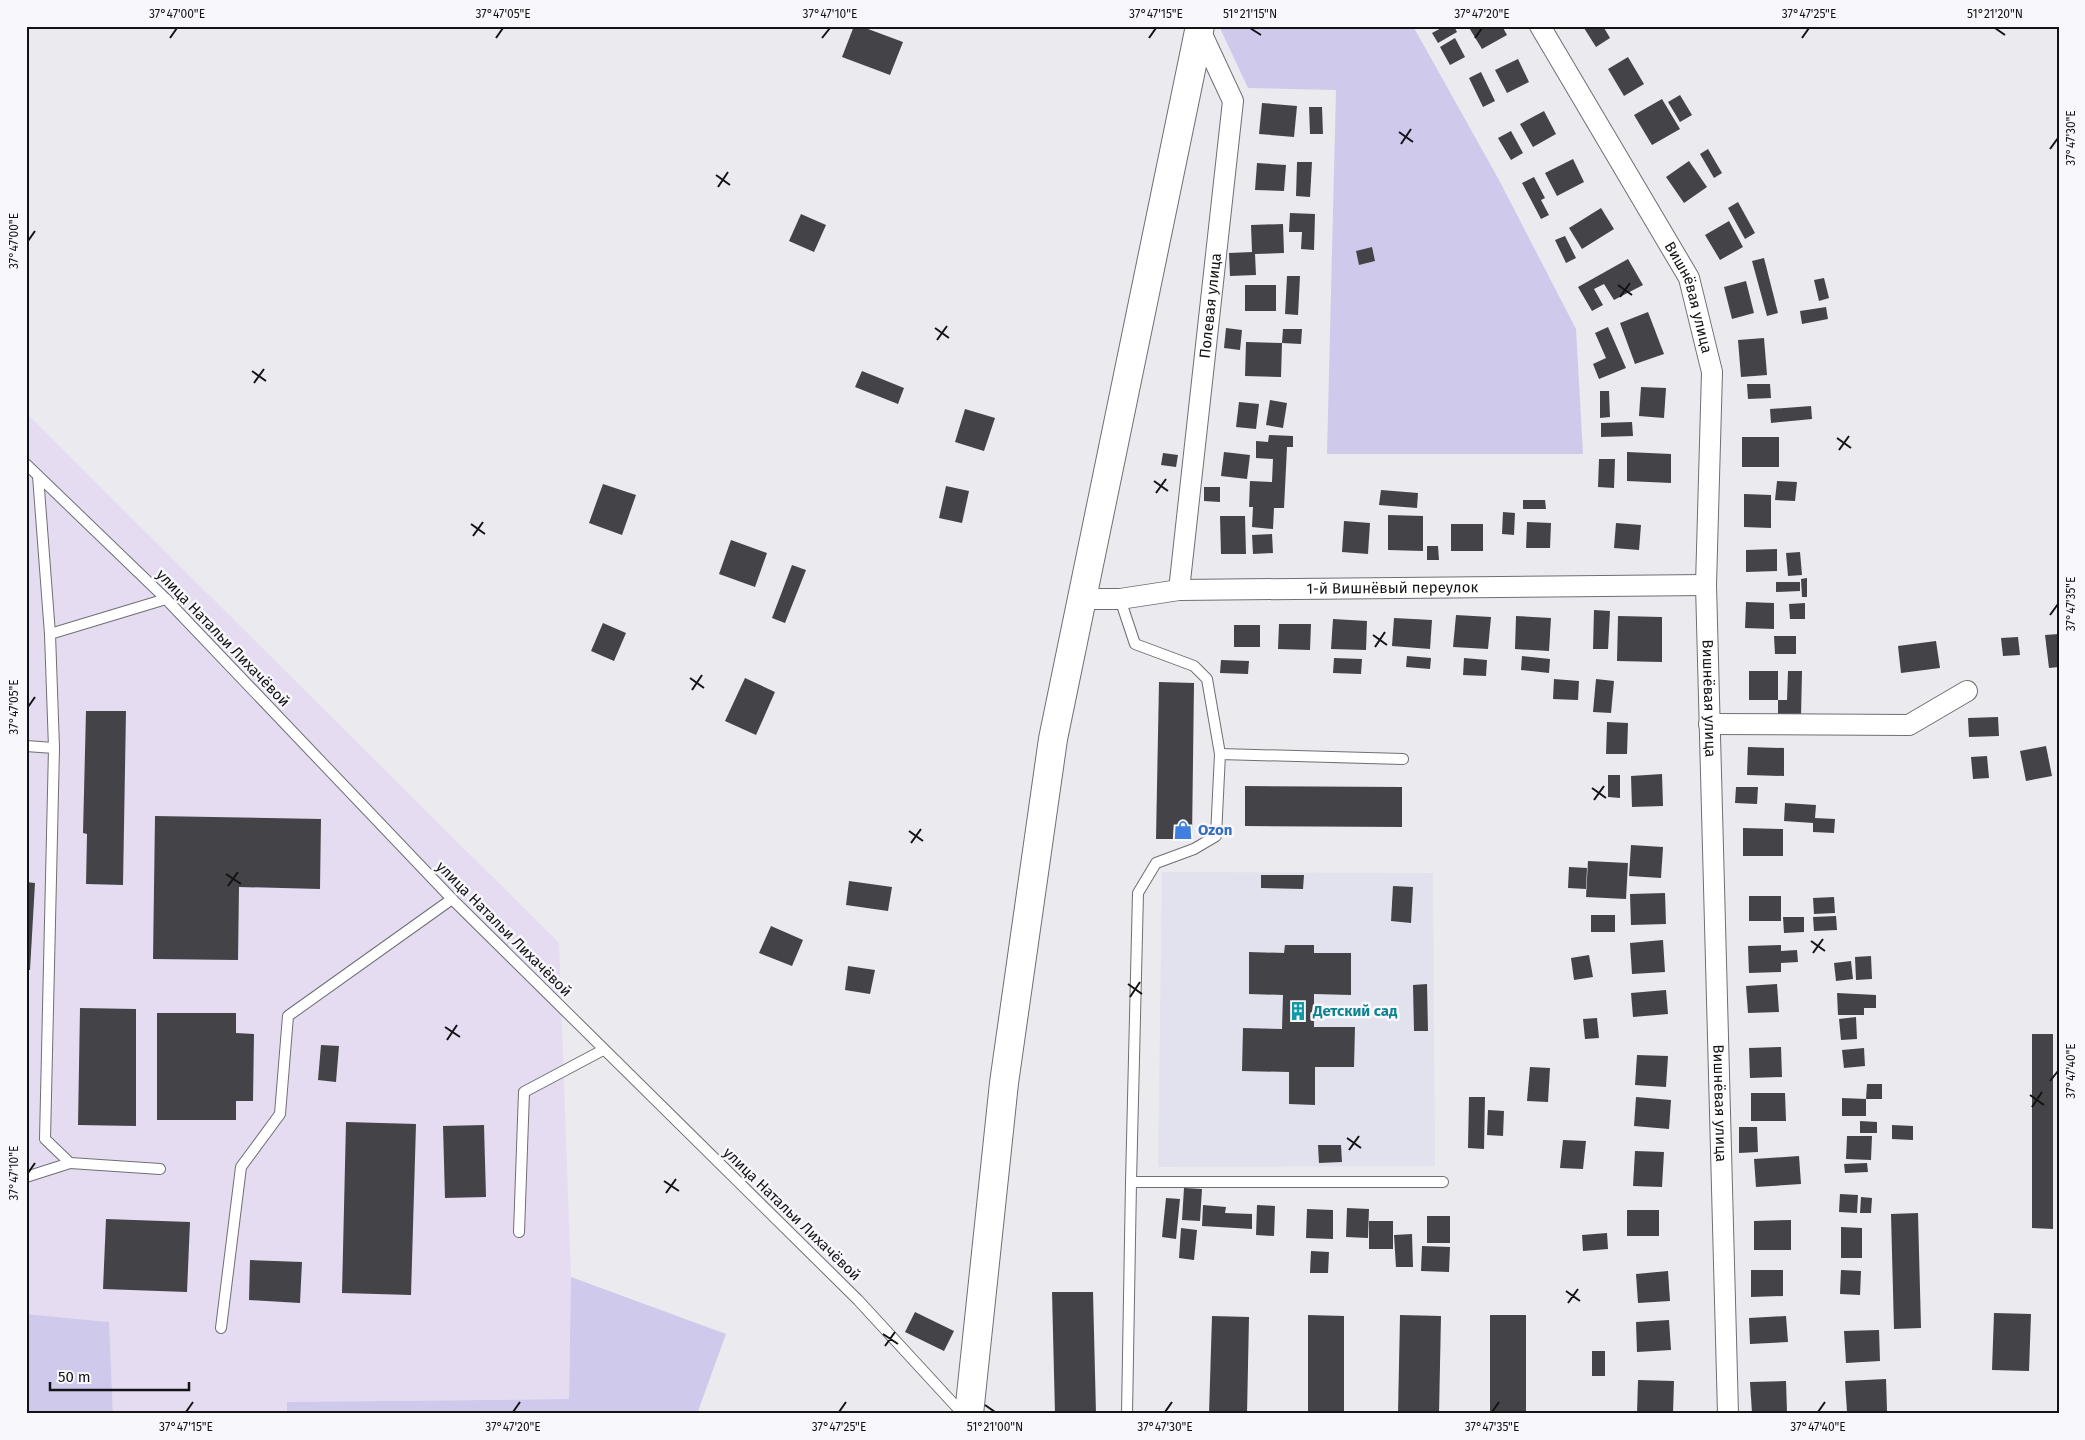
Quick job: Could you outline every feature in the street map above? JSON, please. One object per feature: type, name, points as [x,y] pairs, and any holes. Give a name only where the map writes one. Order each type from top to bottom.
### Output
[{"type":"street","name":"Вишнёвая улица","points":[[1540,26],[1689,278],[1712,372],[1706,585],[1728,1414]]},
{"type":"street","name":"Полевая улица","points":[[1179,590],[1233,101],[1200,27]]},
{"type":"street","points":[[969,1414],[1004,1083],[1053,739],[1200,27]]},
{"type":"street","name":"1-й Вишнёвый переулок","points":[[1081,598],[1120,599],[1179,590],[1706,585]]},
{"type":"street","points":[[1709,724],[1909,725],[1967,691]]},
{"type":"lane","name":"улица Натальи Лихачёвой","points":[[26,464],[166,599],[452,899],[858,1300],[963,1414]]},
{"type":"lane","points":[[38,476],[50,634],[54,748],[45,1139],[70,1163]]},
{"type":"lane","points":[[50,634],[166,599]]},
{"type":"lane","points":[[1120,599],[1135,644],[1194,666],[1207,679],[1220,754],[1216,836],[1194,849],[1156,863],[1138,892],[1127,1414]]},
{"type":"lane","points":[[26,746],[54,748]]},
{"type":"lane","points":[[1220,754],[1403,759]]},
{"type":"lane","points":[[221,1328],[241,1167],[280,1114],[288,1016],[452,899]]},
{"type":"lane","points":[[519,1232],[524,1092],[603,1050]]},
{"type":"lane","points":[[26,1177],[70,1163],[160,1170]]},
{"type":"lane","points":[[1131,1182],[1443,1182]]},
{"type":"shaded area","points":[[1219,26],[1413,26],[1499,180],[1576,329],[1583,454],[1327,454],[1336,90],[1248,88]]},
{"type":"shaded area","points":[[26,413],[559,943],[571,1277],[569,1399],[287,1402],[287,1414],[113,1414],[109,1322],[26,1314]]},
{"type":"shaded area","points":[[1162,872],[1433,873],[1435,1166],[1158,1167]]},
{"type":"shaded area","points":[[571,1277],[726,1334],[697,1414],[287,1414],[287,1402],[569,1399]]},
{"type":"shaded area","points":[[26,1314],[109,1322],[113,1414],[26,1414]]},
{"type":"building","points":[[854,26],[860,26],[903,42],[890,75],[842,57]]},
{"type":"building","points":[[1445,26],[1454,26],[1457,32],[1438,43],[1432,33]]},
{"type":"building","points":[[1468,26],[1502,26],[1507,35],[1482,49]]},
{"type":"building","points":[[1586,26],[1603,26],[1610,38],[1596,47],[1584,28]]},
{"type":"building","points":[[1455,38],[1465,57],[1450,65],[1440,47]]},
{"type":"building","points":[[1628,57],[1644,84],[1624,96],[1608,69]]},
{"type":"building","points":[[1518,59],[1529,82],[1507,93],[1495,70]]},
{"type":"building","points":[[1481,72],[1495,101],[1483,107],[1469,78]]},
{"type":"building","points":[[1680,95],[1692,115],[1680,122],[1668,102]]},
{"type":"building","points":[[1662,99],[1680,129],[1652,145],[1634,115]]},
{"type":"building","points":[[1262,103],[1297,106],[1294,137],[1259,134]]},
{"type":"building","points":[[1309,107],[1322,107],[1323,134],[1310,134]]},
{"type":"building","points":[[1544,111],[1556,134],[1533,147],[1520,124]]},
{"type":"building","points":[[1511,131],[1523,153],[1511,160],[1498,138]]},
{"type":"building","points":[[1708,149],[1722,173],[1714,178],[1700,154]]},
{"type":"building","points":[[1573,159],[1584,182],[1557,196],[1545,173]]},
{"type":"building","points":[[1689,161],[1707,187],[1684,203],[1666,177]]},
{"type":"building","points":[[1297,162],[1312,162],[1310,197],[1296,196]]},
{"type":"building","points":[[1257,163],[1286,165],[1284,191],[1255,190]]},
{"type":"building","points":[[1534,177],[1545,198],[1541,200],[1549,215],[1541,219],[1522,183]]},
{"type":"building","points":[[1738,202],[1755,233],[1745,239],[1728,208]]},
{"type":"building","points":[[1601,208],[1614,229],[1582,249],[1569,228]]},
{"type":"building","points":[[1290,213],[1315,214],[1314,250],[1301,249],[1302,232],[1289,232]]},
{"type":"building","points":[[801,214],[826,225],[814,252],[789,241]]},
{"type":"building","points":[[1729,221],[1743,247],[1720,260],[1705,235]]},
{"type":"building","points":[[1283,224],[1284,253],[1255,254],[1256,275],[1230,276],[1229,253],[1252,252],[1251,225]]},
{"type":"building","points":[[1565,236],[1576,258],[1566,263],[1555,240]]},
{"type":"building","points":[[1372,247],[1375,261],[1359,265],[1356,251]]},
{"type":"building","points":[[1764,258],[1778,313],[1767,316],[1752,261]]},
{"type":"building","points":[[1628,259],[1643,285],[1614,300],[1604,284],[1594,289],[1603,305],[1592,311],[1578,287]]},
{"type":"building","points":[[1287,276],[1300,276],[1298,315],[1285,314]]},
{"type":"building","points":[[1824,278],[1829,298],[1819,301],[1814,280]]},
{"type":"building","points":[[1746,281],[1754,313],[1732,319],[1724,287]]},
{"type":"building","points":[[1245,285],[1276,285],[1276,311],[1245,311]]},
{"type":"building","points":[[1826,307],[1828,319],[1802,324],[1800,311]]},
{"type":"building","points":[[1648,312],[1664,354],[1635,364],[1620,323]]},
{"type":"building","points":[[1608,327],[1626,368],[1599,379],[1593,364],[1606,358],[1595,333]]},
{"type":"building","points":[[1226,328],[1242,330],[1240,350],[1224,348]]},
{"type":"building","points":[[1283,329],[1302,329],[1301,344],[1282,343]]},
{"type":"building","points":[[1764,338],[1767,375],[1741,377],[1738,340]]},
{"type":"building","points":[[1246,342],[1282,343],[1281,377],[1245,376]]},
{"type":"building","points":[[862,371],[904,388],[898,404],[855,387]]},
{"type":"building","points":[[1747,384],[1770,384],[1771,398],[1748,399]]},
{"type":"building","points":[[1641,387],[1666,388],[1664,418],[1639,416]]},
{"type":"building","points":[[1600,391],[1609,391],[1610,417],[1600,418]]},
{"type":"building","points":[[1270,400],[1287,403],[1283,428],[1266,425]]},
{"type":"building","points":[[1239,402],[1259,404],[1256,429],[1236,427]]},
{"type":"building","points":[[1811,406],[1812,419],[1771,423],[1770,409]]},
{"type":"building","points":[[965,409],[995,418],[984,451],[955,442]]},
{"type":"building","points":[[1632,422],[1633,436],[1601,437],[1601,423]]},
{"type":"building","points":[[1269,435],[1293,436],[1293,447],[1287,447],[1284,508],[1274,508],[1273,529],[1252,527],[1253,507],[1249,507],[1250,481],[1272,482],[1273,459],[1256,458],[1256,441],[1268,442]]},
{"type":"building","points":[[1742,437],[1779,437],[1779,467],[1742,467]]},
{"type":"building","points":[[1224,452],[1250,455],[1247,479],[1221,476]]},
{"type":"building","points":[[1627,452],[1671,454],[1671,483],[1627,481]]},
{"type":"building","points":[[1163,453],[1178,455],[1176,467],[1161,465]]},
{"type":"building","points":[[1599,459],[1615,459],[1614,488],[1598,487]]},
{"type":"building","points":[[1777,481],[1797,482],[1795,501],[1775,500]]},
{"type":"building","points":[[603,484],[636,495],[622,535],[589,523]]},
{"type":"building","points":[[946,486],[969,491],[962,523],[939,518]]},
{"type":"building","points":[[1204,487],[1220,487],[1220,502],[1204,501]]},
{"type":"building","points":[[1381,490],[1418,493],[1417,508],[1379,505]]},
{"type":"building","points":[[1744,494],[1771,495],[1771,528],[1744,527]]},
{"type":"building","points":[[1523,500],[1545,500],[1546,509],[1523,509]]},
{"type":"building","points":[[1503,512],[1515,513],[1514,535],[1502,534]]},
{"type":"building","points":[[1388,515],[1423,516],[1423,551],[1388,550]]},
{"type":"building","points":[[1220,516],[1245,516],[1246,554],[1221,554]]},
{"type":"building","points":[[1344,521],[1370,523],[1368,554],[1342,552]]},
{"type":"building","points":[[1527,522],[1551,523],[1550,548],[1526,548]]},
{"type":"building","points":[[1616,523],[1641,525],[1639,550],[1614,548]]},
{"type":"building","points":[[1451,524],[1483,524],[1483,551],[1451,551]]},
{"type":"building","points":[[1272,534],[1273,553],[1253,554],[1252,535]]},
{"type":"building","points":[[731,540],[767,553],[755,587],[719,574]]},
{"type":"building","points":[[1427,546],[1438,546],[1439,560],[1427,560]]},
{"type":"building","points":[[1777,549],[1777,571],[1746,572],[1746,550]]},
{"type":"building","points":[[1800,552],[1802,575],[1788,576],[1786,553]]},
{"type":"building","points":[[792,565],[806,570],[785,623],[772,618]]},
{"type":"building","points":[[1807,578],[1807,597],[1802,597],[1801,579]]},
{"type":"building","points":[[1776,582],[1800,582],[1800,591],[1776,592]]},
{"type":"building","points":[[1746,602],[1774,603],[1774,629],[1745,628]]},
{"type":"building","points":[[1805,603],[1805,619],[1790,619],[1789,604]]},
{"type":"building","points":[[1594,610],[1610,611],[1608,649],[1593,649]]},
{"type":"building","points":[[1456,615],[1491,617],[1488,649],[1453,647]]},
{"type":"building","points":[[1516,616],[1551,618],[1549,651],[1515,649]]},
{"type":"building","points":[[1618,616],[1662,617],[1662,662],[1617,661]]},
{"type":"building","points":[[1394,618],[1432,620],[1430,649],[1392,646]]},
{"type":"building","points":[[1333,619],[1367,621],[1366,650],[1331,649]]},
{"type":"building","points":[[603,623],[626,633],[614,661],[591,651]]},
{"type":"building","points":[[1279,624],[1311,624],[1310,650],[1278,649]]},
{"type":"building","points":[[1234,625],[1260,625],[1260,647],[1234,647]]},
{"type":"building","points":[[2059,634],[2059,667],[2049,668],[2045,635]]},
{"type":"building","points":[[1774,636],[1796,636],[1796,654],[1775,654]]},
{"type":"building","points":[[2018,637],[2020,655],[2003,656],[2001,638]]},
{"type":"building","points":[[1936,641],[1940,668],[1901,673],[1898,646]]},
{"type":"building","points":[[1407,656],[1431,658],[1430,669],[1406,667]]},
{"type":"building","points":[[1522,656],[1550,659],[1549,673],[1521,670]]},
{"type":"building","points":[[1334,658],[1362,659],[1361,674],[1333,673]]},
{"type":"building","points":[[1464,658],[1487,660],[1486,676],[1463,675]]},
{"type":"building","points":[[1221,660],[1249,661],[1248,674],[1220,673]]},
{"type":"building","points":[[1749,671],[1778,671],[1778,700],[1749,700]]},
{"type":"building","points":[[1788,671],[1802,671],[1801,716],[1778,716],[1778,700],[1787,700]]},
{"type":"building","points":[[745,678],[775,692],[756,735],[725,721]]},
{"type":"building","points":[[1554,679],[1579,681],[1578,700],[1553,699]]},
{"type":"building","points":[[1596,679],[1614,681],[1611,713],[1593,712]]},
{"type":"building","points":[[1159,682],[1194,683],[1192,839],[1156,839]]},
{"type":"building","points":[[86,711],[126,711],[123,885],[86,884],[87,834],[83,833]]},
{"type":"building","points":[[1998,717],[1999,736],[1969,737],[1968,718]]},
{"type":"building","points":[[1607,722],[1628,723],[1627,754],[1606,754]]},
{"type":"building","points":[[2046,746],[2052,776],[2026,781],[2020,751]]},
{"type":"building","points":[[1748,747],[1784,748],[1784,776],[1747,775]]},
{"type":"building","points":[[1987,756],[1989,778],[1973,779],[1971,757]]},
{"type":"building","points":[[1662,774],[1663,806],[1632,807],[1631,776]]},
{"type":"building","points":[[1608,775],[1620,775],[1620,798],[1608,797]]},
{"type":"building","points":[[1245,786],[1402,787],[1402,827],[1245,826]]},
{"type":"building","points":[[1736,787],[1758,787],[1757,804],[1735,803]]},
{"type":"building","points":[[1785,803],[1816,805],[1815,818],[1835,819],[1834,833],[1813,832],[1813,823],[1784,821]]},
{"type":"building","points":[[155,816],[321,819],[320,889],[239,887],[238,960],[153,959]]},
{"type":"building","points":[[1743,828],[1783,829],[1783,856],[1743,856]]},
{"type":"building","points":[[1631,845],[1663,847],[1661,878],[1629,876]]},
{"type":"building","points":[[1588,861],[1628,863],[1626,899],[1586,897]]},
{"type":"building","points":[[1569,867],[1587,868],[1586,889],[1568,888]]},
{"type":"building","points":[[1261,875],[1304,875],[1303,889],[1261,888]]},
{"type":"building","points":[[849,881],[892,887],[888,911],[846,905]]},
{"type":"building","points":[[26,882],[35,883],[30,970],[26,970]]},
{"type":"building","points":[[1393,886],[1413,887],[1411,923],[1391,921]]},
{"type":"building","points":[[1665,893],[1666,924],[1631,925],[1630,894]]},
{"type":"building","points":[[1749,896],[1781,896],[1781,921],[1749,921]]},
{"type":"building","points":[[1834,897],[1835,913],[1814,914],[1813,898]]},
{"type":"building","points":[[1591,915],[1615,915],[1615,932],[1591,932]]},
{"type":"building","points":[[1836,916],[1837,930],[1814,931],[1813,917]]},
{"type":"building","points":[[1783,917],[1804,917],[1804,932],[1784,933]]},
{"type":"building","points":[[771,926],[803,940],[792,966],[759,953]]},
{"type":"building","points":[[1663,940],[1665,972],[1632,974],[1630,943]]},
{"type":"building","name":"Детский сад","points":[[1285,945],[1314,945],[1314,953],[1351,953],[1351,995],[1314,994],[1314,1027],[1355,1027],[1354,1067],[1315,1067],[1315,1105],[1289,1104],[1289,1072],[1242,1071],[1243,1028],[1282,1029],[1283,995],[1249,994],[1249,952],[1284,953]]},
{"type":"building","points":[[1781,945],[1781,951],[1797,950],[1798,962],[1781,963],[1781,972],[1749,973],[1748,946]]},
{"type":"building","points":[[1589,955],[1593,977],[1574,980],[1571,958]]},
{"type":"building","points":[[1871,956],[1872,979],[1856,980],[1855,957]]},
{"type":"building","points":[[1851,961],[1853,979],[1836,981],[1834,963]]},
{"type":"building","points":[[848,966],[875,970],[870,994],[845,990]]},
{"type":"building","points":[[1427,984],[1428,1031],[1414,1031],[1413,985]]},
{"type":"building","points":[[1777,984],[1779,1012],[1748,1013],[1746,986]]},
{"type":"building","points":[[1666,990],[1668,1014],[1633,1017],[1631,993]]},
{"type":"building","points":[[1837,993],[1876,995],[1876,1008],[1864,1008],[1864,1015],[1838,1015]]},
{"type":"building","points":[[80,1008],[136,1009],[136,1126],[78,1125]]},
{"type":"building","points":[[157,1013],[236,1013],[236,1033],[254,1034],[253,1101],[236,1101],[236,1120],[157,1120]]},
{"type":"building","points":[[1856,1017],[1857,1039],[1841,1040],[1839,1019]]},
{"type":"building","points":[[1597,1018],[1599,1038],[1585,1039],[1583,1019]]},
{"type":"building","points":[[2032,1034],[2053,1034],[2053,1229],[2032,1228]]},
{"type":"building","points":[[321,1045],[339,1046],[336,1082],[318,1080]]},
{"type":"building","points":[[1781,1047],[1782,1077],[1750,1078],[1749,1048]]},
{"type":"building","points":[[1864,1048],[1865,1066],[1844,1068],[1842,1050]]},
{"type":"building","points":[[1637,1055],[1668,1056],[1666,1087],[1635,1085]]},
{"type":"building","points":[[1530,1067],[1550,1068],[1548,1102],[1527,1101]]},
{"type":"building","points":[[1867,1084],[1882,1084],[1882,1099],[1866,1099]]},
{"type":"building","points":[[1751,1093],[1785,1093],[1786,1121],[1751,1121]]},
{"type":"building","points":[[1469,1097],[1485,1097],[1484,1149],[1468,1148]]},
{"type":"building","points":[[1636,1097],[1671,1100],[1669,1129],[1634,1126]]},
{"type":"building","points":[[1842,1098],[1866,1099],[1866,1116],[1842,1116]]},
{"type":"building","points":[[1488,1110],[1504,1111],[1503,1136],[1487,1135]]},
{"type":"building","points":[[1860,1121],[1877,1122],[1877,1133],[1860,1133]]},
{"type":"building","points":[[346,1122],[416,1124],[411,1295],[342,1293]]},
{"type":"building","points":[[484,1125],[486,1197],[445,1198],[443,1126]]},
{"type":"building","points":[[1892,1125],[1913,1126],[1913,1140],[1892,1139]]},
{"type":"building","points":[[1739,1127],[1757,1127],[1758,1152],[1739,1153]]},
{"type":"building","points":[[1847,1136],[1872,1136],[1871,1160],[1846,1159]]},
{"type":"building","points":[[1563,1140],[1586,1141],[1583,1169],[1560,1168]]},
{"type":"building","points":[[1318,1145],[1341,1145],[1342,1162],[1319,1163]]},
{"type":"building","points":[[1635,1151],[1664,1152],[1662,1187],[1633,1186]]},
{"type":"building","points":[[1799,1156],[1801,1184],[1756,1187],[1754,1159]]},
{"type":"building","points":[[1867,1163],[1868,1172],[1845,1173],[1844,1164]]},
{"type":"building","points":[[1184,1188],[1202,1189],[1200,1221],[1182,1220]]},
{"type":"building","points":[[1840,1194],[1858,1195],[1857,1213],[1839,1212]]},
{"type":"building","points":[[1861,1197],[1872,1198],[1871,1213],[1860,1213]]},
{"type":"building","points":[[1166,1198],[1180,1199],[1176,1239],[1162,1237]]},
{"type":"building","points":[[1203,1205],[1226,1207],[1225,1213],[1252,1214],[1252,1229],[1202,1226]]},
{"type":"building","points":[[1257,1205],[1275,1206],[1274,1236],[1256,1235]]},
{"type":"building","points":[[1347,1208],[1369,1209],[1368,1238],[1346,1237]]},
{"type":"building","points":[[1307,1209],[1333,1210],[1333,1239],[1306,1238]]},
{"type":"building","points":[[1627,1210],[1659,1210],[1659,1236],[1627,1236]]},
{"type":"building","points":[[1918,1213],[1921,1328],[1894,1329],[1891,1214]]},
{"type":"building","points":[[1427,1216],[1450,1216],[1450,1243],[1427,1243]]},
{"type":"building","points":[[106,1219],[190,1222],[187,1292],[103,1289]]},
{"type":"building","points":[[1791,1220],[1791,1250],[1754,1250],[1754,1221]]},
{"type":"building","points":[[1369,1221],[1393,1221],[1393,1249],[1369,1249]]},
{"type":"building","points":[[1841,1227],[1862,1228],[1862,1258],[1841,1258]]},
{"type":"building","points":[[1181,1228],[1197,1230],[1194,1260],[1179,1258]]},
{"type":"building","points":[[1607,1233],[1608,1249],[1583,1251],[1582,1235]]},
{"type":"building","points":[[1412,1234],[1413,1267],[1396,1267],[1394,1235]]},
{"type":"building","points":[[1422,1246],[1450,1247],[1449,1272],[1421,1271]]},
{"type":"building","points":[[1311,1251],[1329,1252],[1328,1273],[1310,1273]]},
{"type":"building","points":[[250,1260],[302,1262],[300,1303],[249,1300]]},
{"type":"building","points":[[1751,1270],[1783,1270],[1783,1296],[1751,1297]]},
{"type":"building","points":[[1841,1270],[1861,1271],[1860,1295],[1840,1294]]},
{"type":"building","points":[[1668,1271],[1670,1301],[1638,1303],[1636,1274]]},
{"type":"building","points":[[1052,1292],[1093,1292],[1096,1414],[1055,1414]]},
{"type":"building","points":[[915,1312],[954,1331],[944,1351],[905,1332]]},
{"type":"building","points":[[1994,1313],[2031,1314],[2029,1371],[1992,1370]]},
{"type":"building","points":[[1308,1315],[1344,1316],[1344,1414],[1308,1414]]},
{"type":"building","points":[[1400,1315],[1441,1316],[1439,1414],[1398,1414]]},
{"type":"building","points":[[1490,1315],[1526,1315],[1526,1414],[1490,1414]]},
{"type":"building","points":[[1212,1316],[1249,1317],[1247,1414],[1209,1414]]},
{"type":"building","points":[[1786,1316],[1788,1342],[1750,1344],[1749,1318]]},
{"type":"building","points":[[1669,1320],[1671,1350],[1637,1352],[1636,1322]]},
{"type":"building","points":[[1879,1330],[1880,1361],[1846,1363],[1844,1331]]},
{"type":"building","points":[[1592,1351],[1605,1351],[1605,1376],[1592,1376]]},
{"type":"building","points":[[1886,1379],[1887,1411],[1847,1412],[1845,1381]]},
{"type":"building","points":[[1638,1380],[1674,1381],[1673,1414],[1637,1414]]},
{"type":"building","points":[[1786,1381],[1787,1412],[1752,1413],[1750,1382]]},
{"type":"place","name":"Ozon","points":[[1183,830]]},
{"type":"place","name":"Детский сад","points":[[1298,1011]]}]
